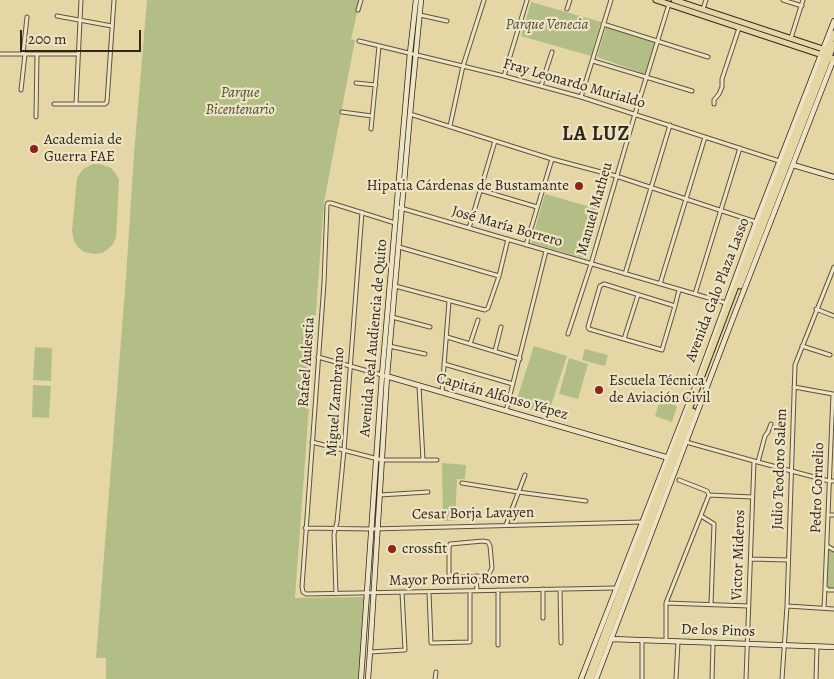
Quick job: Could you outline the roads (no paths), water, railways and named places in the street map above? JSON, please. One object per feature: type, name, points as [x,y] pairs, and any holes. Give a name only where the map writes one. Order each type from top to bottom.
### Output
[{"type":"main road","name":"Avenida Real Audiencia de Quito","points":[[384,376],[390,346],[410,53],[416,0]]},
{"type":"main road","name":"Avenida Real Audiencia de Quito","points":[[368,679],[384,376],[396,223],[422,0]]},
{"type":"main road","points":[[656,0],[694,9],[702,9],[791,38],[829,54]]},
{"type":"main road","points":[[674,0],[739,28],[829,54]]},
{"type":"main road","name":"Avenida Galo Plaza Lasso","points":[[591,679],[829,54],[834,21]]},
{"type":"main road","name":"Avenida Galo Plaza Lasso","points":[[581,679],[642,522],[673,460],[686,442],[793,165],[834,33]]},
{"type":"main road","name":"Avenida Galo Plaza Lasso","points":[[586,679],[606,639],[673,460],[726,303],[756,222],[780,161],[834,44]]},
{"type":"main road","points":[[793,165],[834,177]]},
{"type":"main road","name":"Capitán Alfonso Yépez","points":[[384,376],[673,460]]},
{"type":"main road","name":"Avenida Real Audiencia de Quito","points":[[361,679],[366,593],[380,495],[379,460]]},
{"type":"main road","name":"Avenida Galo Plaza Lasso","points":[[596,679],[606,639]]},
{"type":"main road","name":"De los Pinos","points":[[606,639],[834,647]]},
{"type":"street","points":[[76,104],[82,0]]},
{"type":"street","points":[[54,104],[105,104],[108,102],[114,0]]},
{"type":"street","points":[[358,10],[361,0]]},
{"type":"street","points":[[450,126],[463,66],[484,0]]},
{"type":"street","points":[[504,76],[527,0]]},
{"type":"street","points":[[567,9],[570,0]]},
{"type":"street","points":[[582,97],[611,0]]},
{"type":"street","points":[[702,9],[706,0]]},
{"type":"street","points":[[783,0],[802,6]]},
{"type":"street","points":[[791,38],[803,0]]},
{"type":"street","name":"Manuel Matheu","points":[[568,334],[591,264],[634,114],[669,4]]},
{"type":"street","points":[[420,15],[448,21]]},
{"type":"street","points":[[56,16],[112,26]]},
{"type":"street","points":[[21,90],[27,17]]},
{"type":"street","points":[[603,24],[708,57]]},
{"type":"street","points":[[714,104],[714,100],[722,88],[722,78],[739,28]]},
{"type":"street","name":"Fray Leonardo Murialdo","points":[[359,41],[582,97],[780,161]]},
{"type":"street","points":[[371,128],[379,46]]},
{"type":"street","points":[[541,86],[552,52]]},
{"type":"street","points":[[0,54],[78,54]]},
{"type":"street","points":[[36,116],[37,54]]},
{"type":"street","points":[[592,61],[692,91]]},
{"type":"street","points":[[356,84],[376,85]]},
{"type":"street","points":[[342,112],[372,116]]},
{"type":"street","points":[[410,114],[552,159],[616,176],[756,222]]},
{"type":"street","points":[[625,274],[670,125]]},
{"type":"street","points":[[660,284],[705,137]]},
{"type":"street","points":[[469,228],[494,141]]},
{"type":"street","points":[[695,294],[740,148]]},
{"type":"street","points":[[526,244],[552,159]]},
{"type":"street","points":[[480,190],[537,207]]},
{"type":"street","name":"Rafael Aulestia","points":[[303,592],[305,528],[324,283],[327,205],[331,203],[396,223]]},
{"type":"street","name":"José María Borrero","points":[[399,208],[726,303]]},
{"type":"street","name":"Miguel Zambrano","points":[[336,594],[334,534],[337,522],[344,450],[362,212]]},
{"type":"street","points":[[395,286],[486,310],[499,276],[508,239]]},
{"type":"street","points":[[398,247],[499,276]]},
{"type":"street","points":[[506,411],[546,250]]},
{"type":"street","name":"Julio Teodoro Salem","points":[[782,679],[787,606],[795,365],[834,267]]},
{"type":"street","points":[[676,306],[604,284],[600,286],[588,328],[662,350],[676,306],[679,290]]},
{"type":"street","points":[[624,339],[638,295]]},
{"type":"street","points":[[442,392],[449,301]]},
{"type":"street","points":[[816,309],[834,316]]},
{"type":"street","points":[[392,317],[430,327]]},
{"type":"street","points":[[470,344],[478,320]]},
{"type":"street","points":[[495,351],[501,327]]},
{"type":"street","points":[[447,336],[520,359]]},
{"type":"street","points":[[390,346],[425,354]]},
{"type":"street","points":[[802,346],[830,355]]},
{"type":"street","name":"Capitán Alfonso Yépez","points":[[318,357],[384,376]]},
{"type":"street","points":[[444,364],[513,384]]},
{"type":"street","points":[[420,386],[423,460]]},
{"type":"street","points":[[794,388],[833,394]]},
{"type":"street","name":"Pedro Cornelio","points":[[824,608],[833,394]]},
{"type":"street","points":[[758,462],[765,436],[771,424]]},
{"type":"street","points":[[312,442],[379,460],[437,460]]},
{"type":"street","points":[[686,442],[834,481]]},
{"type":"street","name":"Victor Mideros","points":[[746,679],[754,461]]},
{"type":"street","points":[[506,525],[525,475]]},
{"type":"street","points":[[680,480],[707,491],[709,494],[752,497]]},
{"type":"street","points":[[462,483],[586,501]]},
{"type":"street","points":[[380,495],[428,492]]},
{"type":"street","points":[[666,642],[666,604],[709,494]]},
{"type":"street","points":[[828,514],[834,515]]},
{"type":"street","points":[[700,516],[714,524],[711,604]]},
{"type":"street","name":"Cesar Borja Lavayen","points":[[305,528],[335,529],[642,522]]},
{"type":"street","points":[[483,541],[489,544],[491,571],[488,575],[476,576],[458,577],[450,575],[450,544],[483,541]]},
{"type":"street","points":[[827,546],[834,548]]},
{"type":"street","points":[[751,559],[788,560]]},
{"type":"street","points":[[476,576],[477,591]]},
{"type":"street","points":[[825,585],[828,590],[834,590]]},
{"type":"street","name":"Mayor Porfirio Romero","points":[[303,592],[306,594],[336,594],[616,588]]},
{"type":"street","points":[[543,589],[543,618]]},
{"type":"street","points":[[560,589],[561,643]]},
{"type":"street","points":[[498,590],[498,645]]},
{"type":"street","points":[[430,592],[430,643],[470,642],[470,591]]},
{"type":"street","points":[[370,652],[405,650],[402,592]]},
{"type":"street","points":[[666,604],[749,606]]},
{"type":"street","points":[[787,606],[834,608]]},
{"type":"street","points":[[642,641],[642,679]]},
{"type":"street","points":[[676,679],[678,642]]},
{"type":"street","points":[[712,679],[713,644]]},
{"type":"street","points":[[816,679],[817,647]]},
{"type":"street","points":[[435,679],[436,672]]},
{"type":"place","name":"Academia de Guerra FAE","points":[[34,149]]},
{"type":"place","name":"Hipatia Cárdenas de Bustamante","points":[[579,186]]},
{"type":"place","name":"Escuela Técnica de Aviación Civil","points":[[599,390]]},
{"type":"place","name":"crossfit","points":[[392,549]]},
{"type":"district","name":"LA LUZ","points":[[596,135]]},
{"type":"park label","name":"Parque Venecia","points":[[547,25]]},
{"type":"park label","name":"Parque Bicentenario","points":[[240,102]]}]
